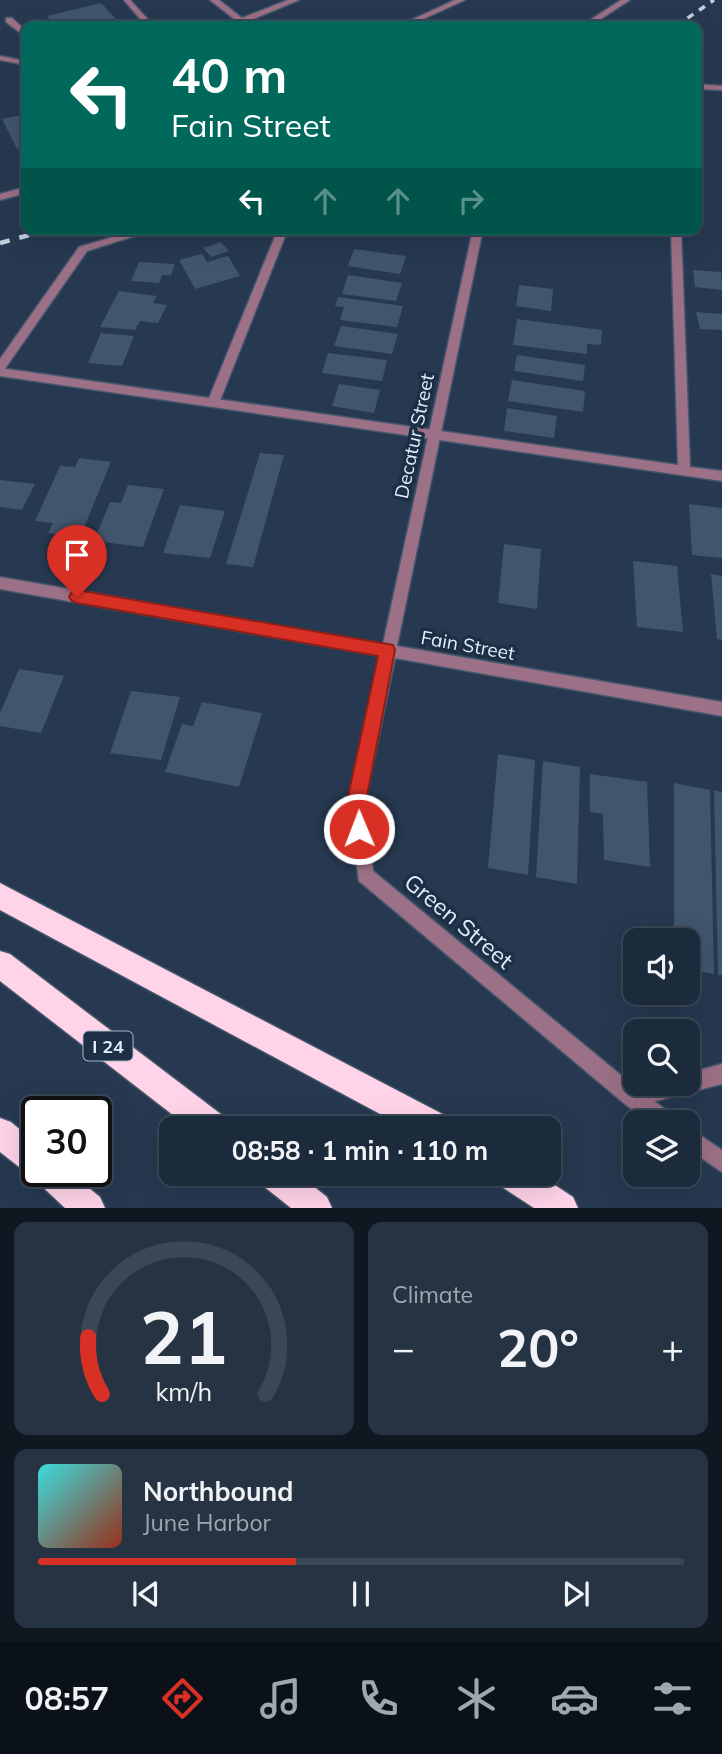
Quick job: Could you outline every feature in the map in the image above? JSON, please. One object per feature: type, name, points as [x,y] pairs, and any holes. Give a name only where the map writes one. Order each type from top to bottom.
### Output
[{"type":"highway","points":[[0,896],[415,1116]]},
{"type":"highway","name":"I 24","points":[[0,964],[198,1116]]},
{"type":"highway","points":[[0,1133],[21,1151]]},
{"type":"highway","points":[[288,1186],[316,1208]]},
{"type":"highway","points":[[528,1186],[562,1208]]},
{"type":"highway","points":[[64,1187],[89,1208]]},
{"type":"street","points":[[214,0],[240,21]]},
{"type":"street","points":[[250,21],[295,0]]},
{"type":"street","points":[[413,21],[461,0]]},
{"type":"street","points":[[598,21],[626,0]]},
{"type":"street","points":[[127,2],[145,21]]},
{"type":"street","points":[[9,20],[21,31]]},
{"type":"street","points":[[0,58],[21,62]]},
{"type":"street","points":[[702,86],[722,88]]},
{"type":"street","points":[[1,195],[21,191]]},
{"type":"street","points":[[131,235],[83,249],[0,370],[433,436],[722,476]]},
{"type":"street","points":[[214,403],[281,235]]},
{"type":"street","name":"Decatur Street","points":[[387,650],[477,235]]},
{"type":"street","points":[[676,235],[684,471]]},
{"type":"street","name":"Fain Street","points":[[0,583],[722,709]]},
{"type":"street","name":"Green Street","points":[[387,650],[356,806],[365,875],[650,1110]]},
{"type":"street","points":[[700,1080],[722,1074]]},
{"type":"street","points":[[632,1097],[636,1096]]},
{"type":"street","points":[[700,1145],[722,1161]]},
{"type":"building","points":[[101,3],[118,21],[52,21],[47,16]]},
{"type":"building","points":[[21,115],[21,148],[17,149],[2,119]]},
{"type":"building","points":[[221,242],[229,251],[211,257],[203,248]]},
{"type":"building","points":[[354,249],[406,256],[400,274],[348,266]]},
{"type":"building","points":[[202,254],[207,262],[228,256],[240,276],[195,289],[179,260]]},
{"type":"building","points":[[139,262],[175,264],[171,275],[162,275],[159,283],[131,281]]},
{"type":"building","points":[[693,270],[721,272],[722,290],[695,287]]},
{"type":"building","points":[[348,275],[402,283],[396,301],[342,294]]},
{"type":"building","points":[[519,285],[553,289],[551,311],[516,306]]},
{"type":"building","points":[[119,291],[157,296],[153,303],[167,305],[158,323],[140,321],[135,330],[100,327]]},
{"type":"building","points":[[338,297],[403,306],[397,327],[340,320],[344,307],[335,306]]},
{"type":"building","points":[[696,312],[722,314],[722,330],[700,329]]},
{"type":"building","points":[[517,319],[602,330],[601,345],[587,344],[587,354],[513,345]]},
{"type":"building","points":[[341,326],[398,334],[392,354],[334,346]]},
{"type":"building","points":[[101,333],[134,336],[122,366],[88,363]]},
{"type":"building","points":[[328,353],[387,360],[382,381],[322,373]]},
{"type":"building","points":[[517,355],[585,365],[583,381],[514,371]]},
{"type":"building","points":[[512,380],[585,391],[583,412],[508,401]]},
{"type":"building","points":[[339,384],[380,390],[374,413],[332,406]]},
{"type":"building","points":[[507,408],[557,416],[554,438],[504,431]]},
{"type":"building","points":[[260,453],[284,455],[253,567],[226,564]]},
{"type":"building","points":[[79,458],[111,462],[80,537],[48,533],[53,523],[35,521],[60,466],[75,467]]},
{"type":"building","points":[[0,480],[35,484],[22,510],[0,507]]},
{"type":"building","points":[[128,485],[164,489],[143,547],[94,541],[110,502],[121,503]]},
{"type":"building","points":[[689,504],[722,508],[722,558],[692,555]]},
{"type":"building","points":[[180,505],[225,511],[210,558],[163,553]]},
{"type":"building","points":[[504,544],[541,549],[537,609],[498,603]]},
{"type":"building","points":[[633,561],[677,566],[683,632],[637,627]]},
{"type":"building","points":[[711,574],[722,576],[722,640],[717,639]]},
{"type":"building","points":[[19,669],[64,676],[41,733],[0,726],[0,713]]},
{"type":"building","points":[[131,691],[180,697],[161,760],[110,753]]},
{"type":"building","points":[[202,702],[262,713],[239,787],[165,772],[182,724],[193,726]]},
{"type":"building","points":[[498,754],[535,760],[528,875],[488,868]]},
{"type":"building","points":[[543,761],[580,767],[577,884],[536,877]]},
{"type":"building","points":[[590,774],[647,782],[650,867],[604,860],[603,814],[590,812]]},
{"type":"building","points":[[674,783],[710,790],[714,974],[700,971],[700,928],[674,928]]},
{"type":"building","points":[[714,790],[722,792],[722,975],[718,975]]},
{"type":"railway","points":[[683,21],[714,0]]},
{"type":"railway","points":[[0,243],[29,235]]},
{"type":"route","points":[[77,597],[387,650],[356,806],[359,829]]}]
